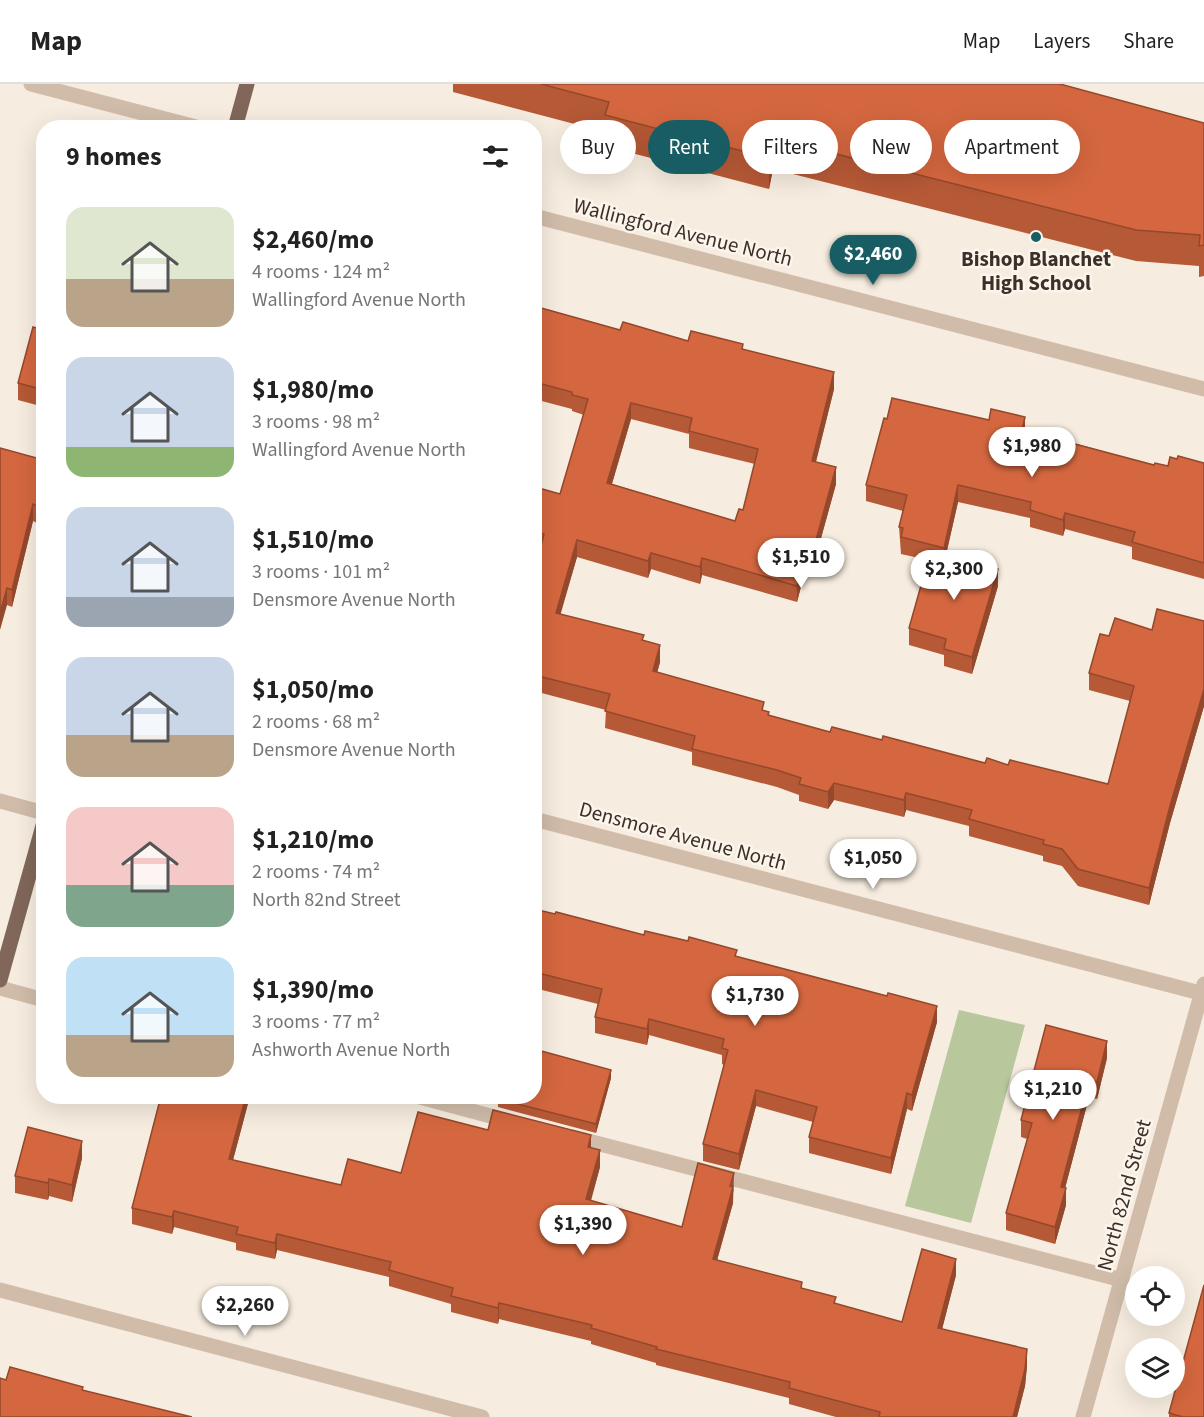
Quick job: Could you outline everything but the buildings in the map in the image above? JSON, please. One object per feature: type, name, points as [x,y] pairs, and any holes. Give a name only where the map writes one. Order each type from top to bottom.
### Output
[{"type":"main road","points":[[237,120],[247,84]]},
{"type":"main road","points":[[0,980],[36,851]]},
{"type":"street","points":[[31,84],[169,120]]},
{"type":"street","name":"Wallingford Avenue North","points":[[542,218],[1204,388]]},
{"type":"street","points":[[0,801],[36,811]]},
{"type":"street","name":"Densmore Avenue North","points":[[542,821],[1203,990]]},
{"type":"street","points":[[0,988],[36,998]]},
{"type":"street","name":"North 82nd Street","points":[[1083,1417],[1203,990]]},
{"type":"street","points":[[447,1104],[519,1123]]},
{"type":"street","points":[[554,1132],[1122,1280]]},
{"type":"street","points":[[0,1290],[482,1417]]},
{"type":"green space","points":[[959,1010],[1025,1025],[971,1223],[905,1206]]},
{"type":"place","name":"Bishop Blanchet High School","points":[[1036,237]]}]
